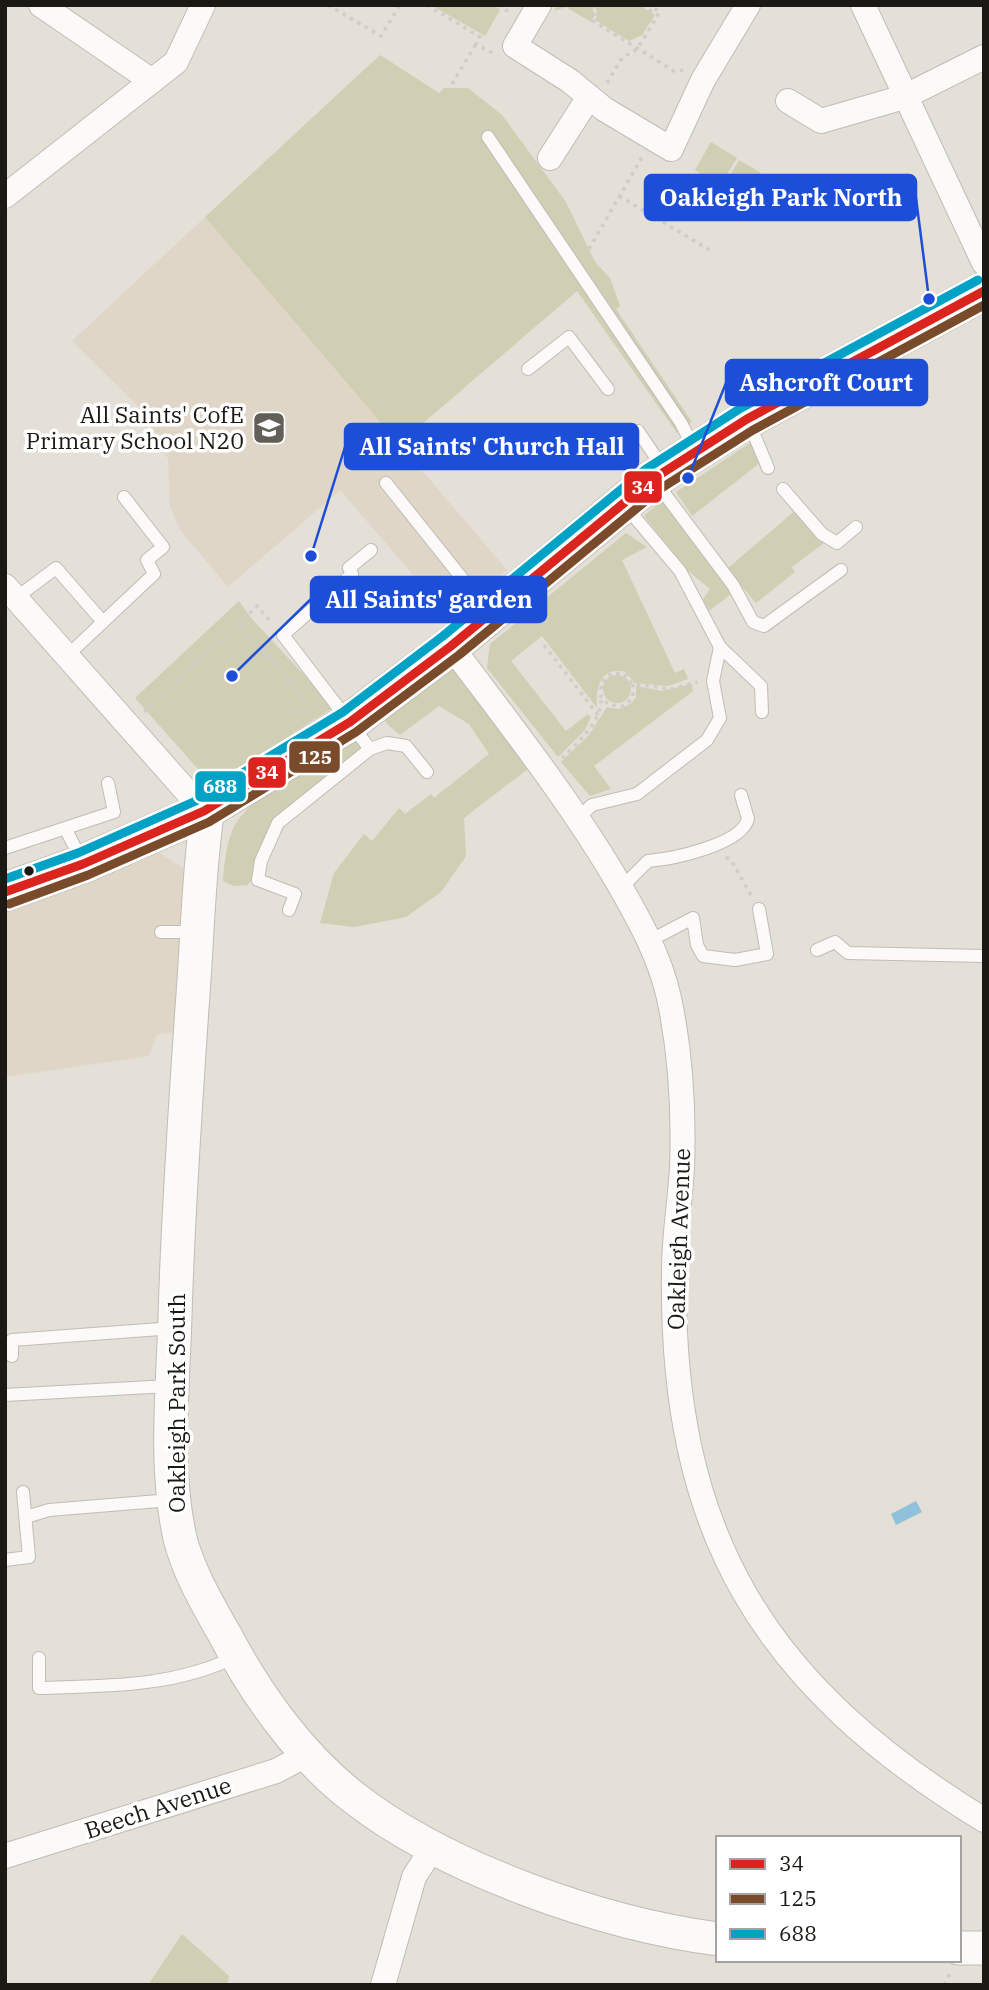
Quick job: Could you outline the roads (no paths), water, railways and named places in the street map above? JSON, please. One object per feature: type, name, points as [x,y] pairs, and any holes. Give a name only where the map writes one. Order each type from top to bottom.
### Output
[{"type":"main road","points":[[5,892],[83,864],[204,811],[360,736],[451,646],[623,503],[671,467],[747,419],[984,290]]},
{"type":"street","points":[[41,5],[152,81]]},
{"type":"street","points":[[5,197],[176,62],[203,5]]},
{"type":"street","points":[[540,5],[515,47],[592,100],[671,149],[703,80],[748,5]]},
{"type":"street","points":[[863,5],[984,264]]},
{"type":"street","points":[[788,101],[821,121],[904,97],[984,57]]},
{"type":"street","points":[[550,158],[592,100]]},
{"type":"street","points":[[10,592],[204,811]]},
{"type":"street","name":"Oakleigh Avenue","points":[[451,646],[579,817],[649,941],[669,999],[682,1086],[681,1171],[674,1268],[681,1395],[696,1480],[729,1568],[752,1609],[780,1650],[813,1687],[859,1731],[903,1766],[984,1820]]},
{"type":"street","name":"Oakleigh Park South","points":[[204,811],[206,822],[182,1154],[173,1386],[174,1500],[180,1540],[236,1657],[308,1754],[351,1796],[387,1821],[433,1847],[517,1885],[625,1922],[716,1939]]},
{"type":"street","name":"Beech Avenue","points":[[5,1857],[276,1771],[308,1754]]},
{"type":"street","points":[[383,1985],[414,1877],[433,1847]]},
{"type":"street","points":[[961,1948],[984,1948]]},
{"type":"lane","points":[[488,137],[673,412],[671,467]]},
{"type":"lane","points":[[528,369],[569,337],[608,388]]},
{"type":"lane","points":[[747,419],[768,468]]},
{"type":"lane","points":[[638,431],[671,467],[753,622],[764,626],[841,570]]},
{"type":"lane","points":[[386,483],[490,614]]},
{"type":"lane","points":[[783,489],[822,534],[836,543],[856,527]]},
{"type":"lane","points":[[68,655],[154,574],[147,560],[163,547],[124,497]]},
{"type":"lane","points":[[623,503],[680,571],[720,647],[761,687],[762,712]]},
{"type":"lane","points":[[371,550],[349,568],[352,574],[283,635],[360,736],[406,746],[427,772]]},
{"type":"lane","points":[[10,592],[56,568],[103,622]]},
{"type":"lane","points":[[579,817],[592,805],[638,794],[707,740],[720,718],[713,681],[720,647]]},
{"type":"lane","points":[[289,909],[295,894],[258,880],[261,861],[278,823],[360,736]]},
{"type":"lane","points":[[5,848],[114,812],[108,783]]},
{"type":"lane","points":[[621,888],[648,861],[672,859],[740,833],[748,818],[741,795]]},
{"type":"lane","points":[[66,830],[83,864]]},
{"type":"lane","points":[[649,941],[693,918],[696,944],[703,956],[735,960],[767,954],[759,909]]},
{"type":"lane","points":[[162,932],[198,932]]},
{"type":"lane","points":[[817,950],[835,942],[848,953],[984,956]]},
{"type":"lane","points":[[12,1356],[12,1340],[175,1328]]},
{"type":"lane","points":[[5,1395],[173,1386]]},
{"type":"lane","points":[[5,1560],[29,1557],[23,1492]]},
{"type":"lane","points":[[26,1517],[49,1510],[174,1500]]},
{"type":"lane","points":[[39,1658],[39,1688],[169,1681],[236,1657]]},
{"type":"water","points":[[916,1501],[922,1512],[896,1525],[891,1514]]},
{"type":"place","name":"Oakleigh Park North","points":[[929,299]]},
{"type":"place","name":"All Saints' CofE Primary School N20","points":[[269,428]]},
{"type":"place","name":"Ashcroft Court","points":[[688,478]]},
{"type":"place","name":"All Saints' Church Hall","points":[[311,556]]},
{"type":"place","name":"All Saints' garden","points":[[232,676]]}]
